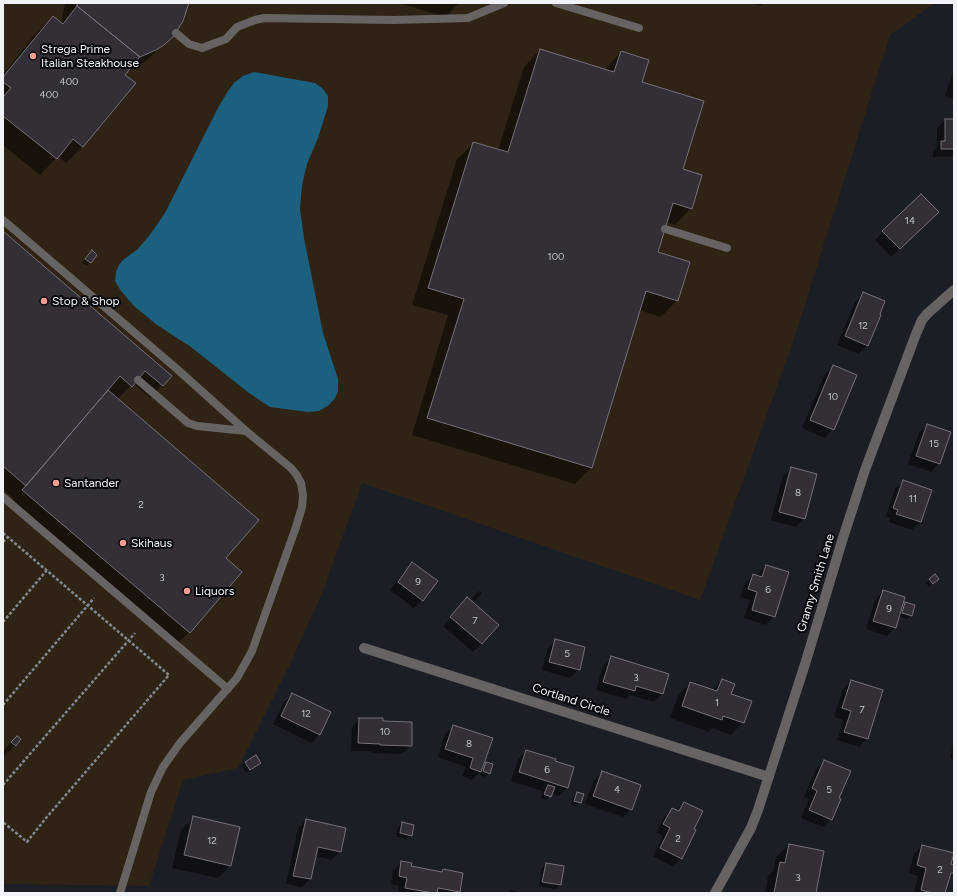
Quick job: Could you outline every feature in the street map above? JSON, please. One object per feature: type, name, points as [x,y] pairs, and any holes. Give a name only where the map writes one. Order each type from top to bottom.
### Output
[{"type":"street","name":"Granny Smith Lane","points":[[716,893],[758,810],[806,661],[864,470],[916,334],[922,320],[931,309],[954,290]]},
{"type":"street","name":"Cortland Circle","points":[[364,648],[769,777]]},
{"type":"lane","points":[[176,33],[189,44],[202,48],[226,39],[237,27],[264,18],[394,20],[468,18],[504,3]]},
{"type":"lane","points":[[556,3],[639,28]]},
{"type":"lane","points":[[3,220],[177,368],[246,431],[291,468],[301,482],[303,496],[302,507],[252,651],[237,678],[180,744],[164,767],[151,792],[120,893]]},
{"type":"lane","points":[[665,229],[727,248]]},
{"type":"lane","points":[[138,380],[191,424],[246,431]]},
{"type":"lane","points":[[3,497],[228,689]]},
{"type":"path","points":[[3,533],[169,675],[27,842],[3,822]]},
{"type":"path","points":[[3,542],[8,537]]},
{"type":"path","points":[[3,622],[47,570]]},
{"type":"path","points":[[3,705],[94,598]]},
{"type":"path","points":[[3,785],[135,633]]},
{"type":"shaded area","points":[[3,3],[935,3],[890,35],[794,339],[700,600],[362,483],[322,593],[290,664],[238,768],[183,780],[149,886],[3,884]]},
{"type":"water","points":[[254,72],[315,83],[323,89],[328,96],[328,106],[318,138],[307,164],[302,185],[300,209],[304,238],[323,333],[338,379],[338,391],[335,398],[329,405],[319,411],[308,412],[270,407],[249,393],[191,347],[157,325],[134,306],[121,291],[115,281],[116,272],[119,265],[123,260],[138,249],[165,213],[228,91],[234,83],[243,76]]},
{"type":"building","points":[[77,3],[189,3],[183,21],[174,36],[156,50],[140,57],[77,6]]},
{"type":"building","points":[[77,6],[140,57],[125,75],[136,83],[83,147],[73,139],[57,159],[3,116],[3,97],[11,88],[3,82],[3,77],[53,16],[63,24]]},
{"type":"building","points":[[540,49],[614,72],[621,51],[649,60],[642,82],[704,101],[683,169],[702,175],[692,209],[673,203],[658,252],[690,262],[678,301],[646,291],[592,468],[427,418],[464,299],[428,288],[473,142],[508,152]]},
{"type":"building","points":[[945,119],[954,119],[954,149],[941,149],[941,141],[945,141]]},
{"type":"building","points":[[921,194],[939,212],[900,249],[882,231]]},
{"type":"building","name":"Stop & Shop","points":[[3,231],[172,376],[163,386],[145,371],[132,387],[120,376],[26,486],[3,466]]},
{"type":"building","points":[[92,250],[97,255],[91,263],[85,259]]},
{"type":"building","points":[[863,292],[885,301],[880,314],[881,315],[868,346],[845,336]]},
{"type":"building","points":[[833,365],[857,375],[834,430],[810,420]]},
{"type":"building","points":[[108,390],[259,520],[226,558],[242,572],[190,633],[22,490]]},
{"type":"building","points":[[927,424],[951,432],[940,464],[916,456]]},
{"type":"building","points":[[791,467],[817,474],[805,519],[779,512]]},
{"type":"building","points":[[903,480],[932,490],[921,522],[896,514],[898,510],[893,508]]},
{"type":"building","points":[[412,562],[438,581],[423,601],[398,582]]},
{"type":"building","points":[[766,565],[789,572],[775,617],[752,610],[757,592],[748,589],[753,574],[762,577]]},
{"type":"building","points":[[935,574],[939,579],[933,584],[929,579]]},
{"type":"building","points":[[883,590],[905,597],[896,628],[873,621]]},
{"type":"building","points":[[467,597],[499,625],[482,644],[450,617]]},
{"type":"building","points":[[905,602],[915,605],[912,616],[902,613]]},
{"type":"building","points":[[555,639],[585,647],[580,670],[549,662]]},
{"type":"building","points":[[611,656],[669,674],[663,694],[636,686],[635,691],[603,682]]},
{"type":"building","points":[[722,679],[735,684],[731,694],[752,701],[744,723],[723,716],[722,720],[682,706],[690,682],[717,691]]},
{"type":"building","points":[[851,680],[883,690],[868,739],[844,732],[851,711],[842,708]]},
{"type":"building","points":[[292,693],[331,712],[320,735],[281,716]]},
{"type":"building","points":[[359,718],[383,718],[383,721],[412,722],[412,746],[358,743]]},
{"type":"building","points":[[453,725],[493,738],[481,772],[470,768],[473,758],[445,749]]},
{"type":"building","points":[[17,736],[21,739],[16,746],[11,742]]},
{"type":"building","points":[[526,750],[556,759],[555,761],[574,767],[568,788],[519,772]]},
{"type":"building","points":[[256,755],[261,763],[250,770],[245,762]]},
{"type":"building","points":[[824,760],[851,771],[839,798],[841,799],[832,820],[809,810],[817,791],[812,788]]},
{"type":"building","points":[[486,762],[493,764],[490,774],[483,771]]},
{"type":"building","points":[[602,771],[641,785],[632,810],[593,796]]},
{"type":"building","points":[[548,785],[555,787],[551,797],[544,794]]},
{"type":"building","points":[[577,792],[584,794],[581,803],[574,801]]},
{"type":"building","points":[[684,802],[703,811],[694,829],[696,830],[682,859],[660,848],[670,828],[663,824],[672,808],[679,811]]},
{"type":"building","points":[[193,816],[240,827],[231,866],[184,855]]},
{"type":"building","points":[[306,819],[346,828],[341,852],[318,847],[311,879],[293,876]]},
{"type":"building","points":[[402,822],[414,825],[412,836],[400,833]]},
{"type":"building","points":[[789,844],[824,851],[816,893],[774,893],[780,862],[785,863]]},
{"type":"building","points":[[922,845],[954,853],[951,864],[954,865],[954,873],[951,873],[945,893],[932,893],[921,890],[926,868],[917,865]]},
{"type":"building","points":[[401,861],[412,863],[411,866],[442,872],[443,869],[463,873],[460,892],[438,888],[437,893],[433,893],[405,888],[407,878],[399,876]]},
{"type":"building","points":[[546,863],[564,866],[561,885],[542,882]]},
{"type":"place","name":"Strega Prime Italian Steakhouse","points":[[33,56]]},
{"type":"place","name":"Stop & Shop","points":[[44,301]]},
{"type":"place","name":"Santander","points":[[56,483]]},
{"type":"place","name":"Skihaus","points":[[123,543]]},
{"type":"place","name":"Liquors","points":[[187,591]]}]
